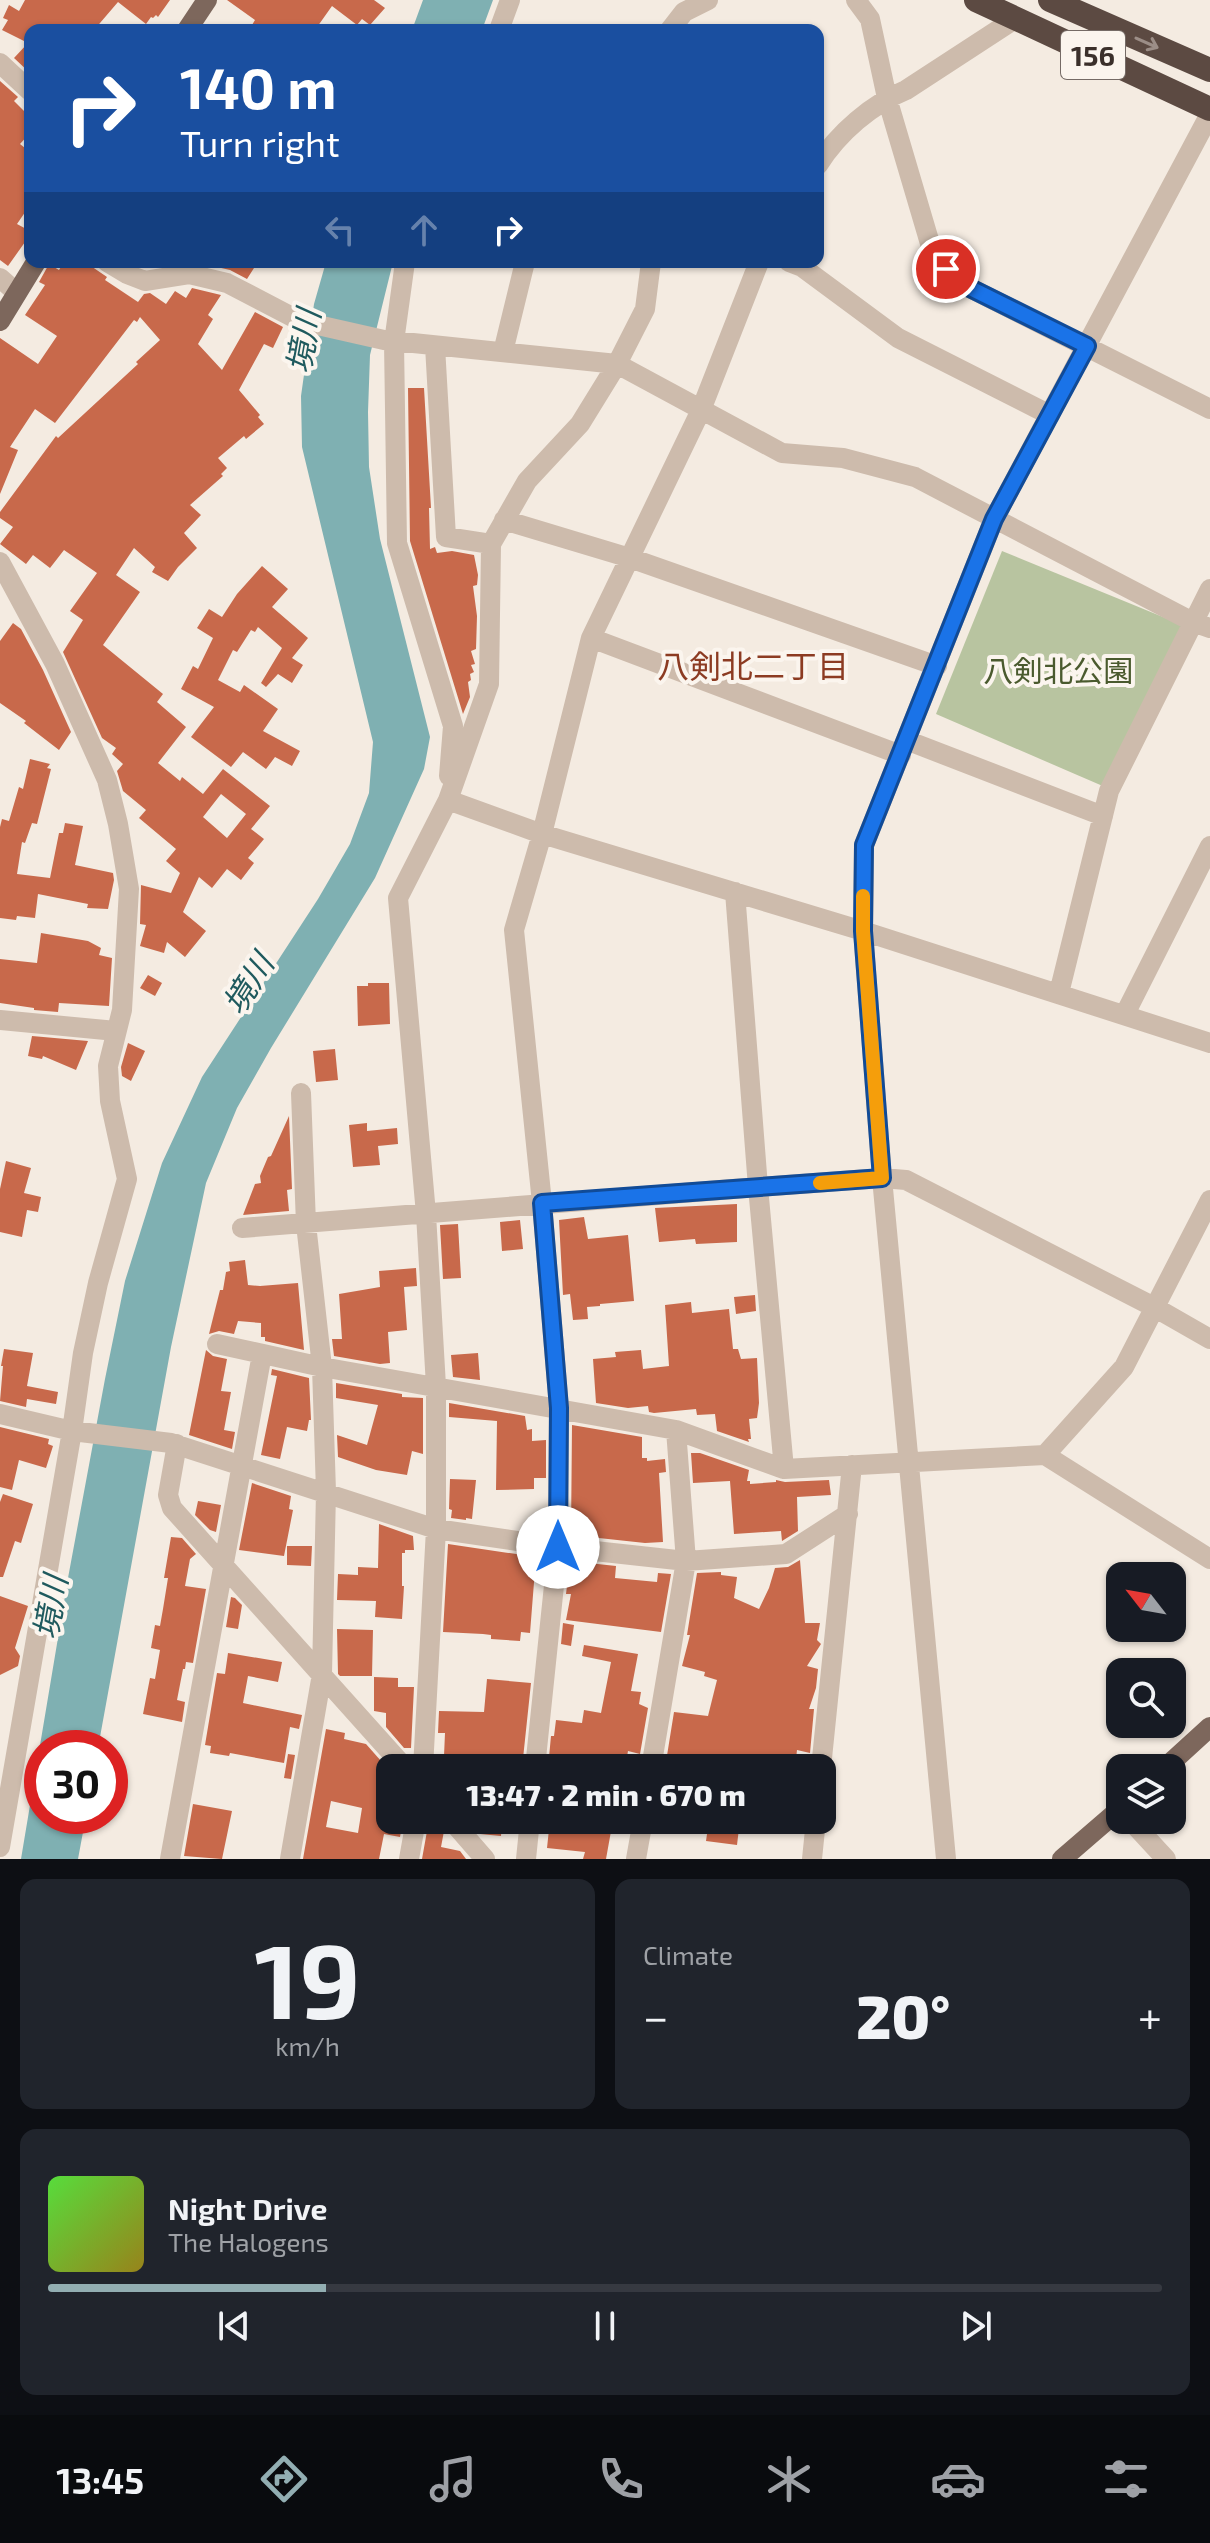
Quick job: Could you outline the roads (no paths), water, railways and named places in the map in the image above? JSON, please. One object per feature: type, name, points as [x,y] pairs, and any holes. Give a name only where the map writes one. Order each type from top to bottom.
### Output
[{"type":"highway","name":"156","points":[[976,0],[1210,112]]},
{"type":"highway","name":"156","points":[[1056,1],[1210,70]]},
{"type":"main road","points":[[191,24],[207,0]]},
{"type":"main road","points":[[0,321],[32,268]]},
{"type":"main road","points":[[1180,1754],[1210,1727]]},
{"type":"main road","points":[[1062,1859],[1106,1821]]},
{"type":"street","points":[[501,24],[510,0]]},
{"type":"street","points":[[675,24],[684,12],[708,0]]},
{"type":"street","points":[[856,0],[870,19],[887,98],[934,257],[958,282],[1210,409]]},
{"type":"street","points":[[824,151],[887,98],[906,90],[1015,19]]},
{"type":"street","points":[[0,63],[24,85]]},
{"type":"street","points":[[946,1859],[882,1178],[863,931],[864,845],[994,519],[1210,112]]},
{"type":"street","points":[[117,268],[145,281],[189,274],[227,283],[300,321],[389,341],[617,364],[782,453],[843,458],[915,477],[1202,625]]},
{"type":"street","points":[[404,268],[389,341],[397,543],[453,726],[448,800]]},
{"type":"street","points":[[503,352],[524,268]]},
{"type":"street","points":[[424,1754],[436,1529],[436,1386],[426,1214],[398,898],[448,800],[489,684],[491,544],[527,481],[580,424],[617,364],[645,309],[650,268]]},
{"type":"street","points":[[536,1754],[558,1547],[559,1408],[514,930],[542,834],[591,638],[701,410],[757,268]]},
{"type":"street","points":[[803,268],[898,338],[1050,415]]},
{"type":"street","points":[[0,278],[17,293]]},
{"type":"street","points":[[435,346],[446,537],[491,544]]},
{"type":"street","points":[[504,520],[630,558],[937,666]]},
{"type":"street","points":[[0,562],[55,664],[107,780],[129,889],[122,1010],[108,1066],[110,1101],[127,1179],[112,1227],[89,1325],[78,1432],[0,1847]]},
{"type":"street","points":[[1059,993],[1109,791],[1202,625],[1210,589]]},
{"type":"street","points":[[591,638],[1103,816]]},
{"type":"street","points":[[448,800],[542,834],[863,931],[1210,1043]]},
{"type":"street","points":[[1125,1014],[1210,846]]},
{"type":"street","points":[[735,892],[784,1469]]},
{"type":"street","points":[[0,1020],[116,1031]]},
{"type":"street","points":[[290,1859],[322,1674],[326,1492],[322,1367],[306,1224],[301,1093]]},
{"type":"street","points":[[242,1228],[882,1178],[906,1180],[1154,1307],[1210,1339]]},
{"type":"street","points":[[1045,1455],[1124,1367],[1210,1200]]},
{"type":"street","points":[[217,1344],[322,1367],[676,1430],[784,1469],[1045,1455],[1210,1559]]},
{"type":"street","points":[[170,1859],[262,1354]]},
{"type":"street","points":[[0,1414],[78,1432],[174,1444],[436,1529],[558,1547],[686,1561],[786,1554],[848,1514]]},
{"type":"street","points":[[653,1754],[686,1561],[676,1430]]},
{"type":"street","points":[[174,1444],[168,1495],[172,1508],[393,1754]]},
{"type":"street","points":[[822,1754],[852,1465]]},
{"type":"street","points":[[409,1859],[413,1834]]},
{"type":"street","points":[[463,1834],[485,1859]]},
{"type":"street","points":[[526,1859],[529,1834]]},
{"type":"street","points":[[636,1859],[640,1834]]},
{"type":"street","points":[[812,1859],[815,1834]]},
{"type":"street","points":[[1143,1834],[1166,1859]]},
{"type":"water","points":[[423,0],[493,0],[484,24],[414,24]]},
{"type":"water","points":[[324,268],[392,268],[370,355],[369,467],[380,539],[430,737],[424,769],[375,878],[237,1108],[206,1183],[171,1347],[101,1730],[43,1730],[68,1578],[125,1281],[162,1163],[202,1077],[318,899],[350,844],[369,793],[373,742],[302,447],[301,396],[314,304]]},
{"type":"water","points":[[25,1834],[83,1834],[78,1859],[21,1859]]},
{"type":"district","name":"八剣北二丁目","points":[[753,665]]},
{"type":"water label","name":"境川","points":[[302,341]]},
{"type":"water label","name":"境川","points":[[247,983]]},
{"type":"water label","name":"境川","points":[[49,1607]]},
{"type":"park label","name":"八剣北公園","points":[[1058,670]]}]
